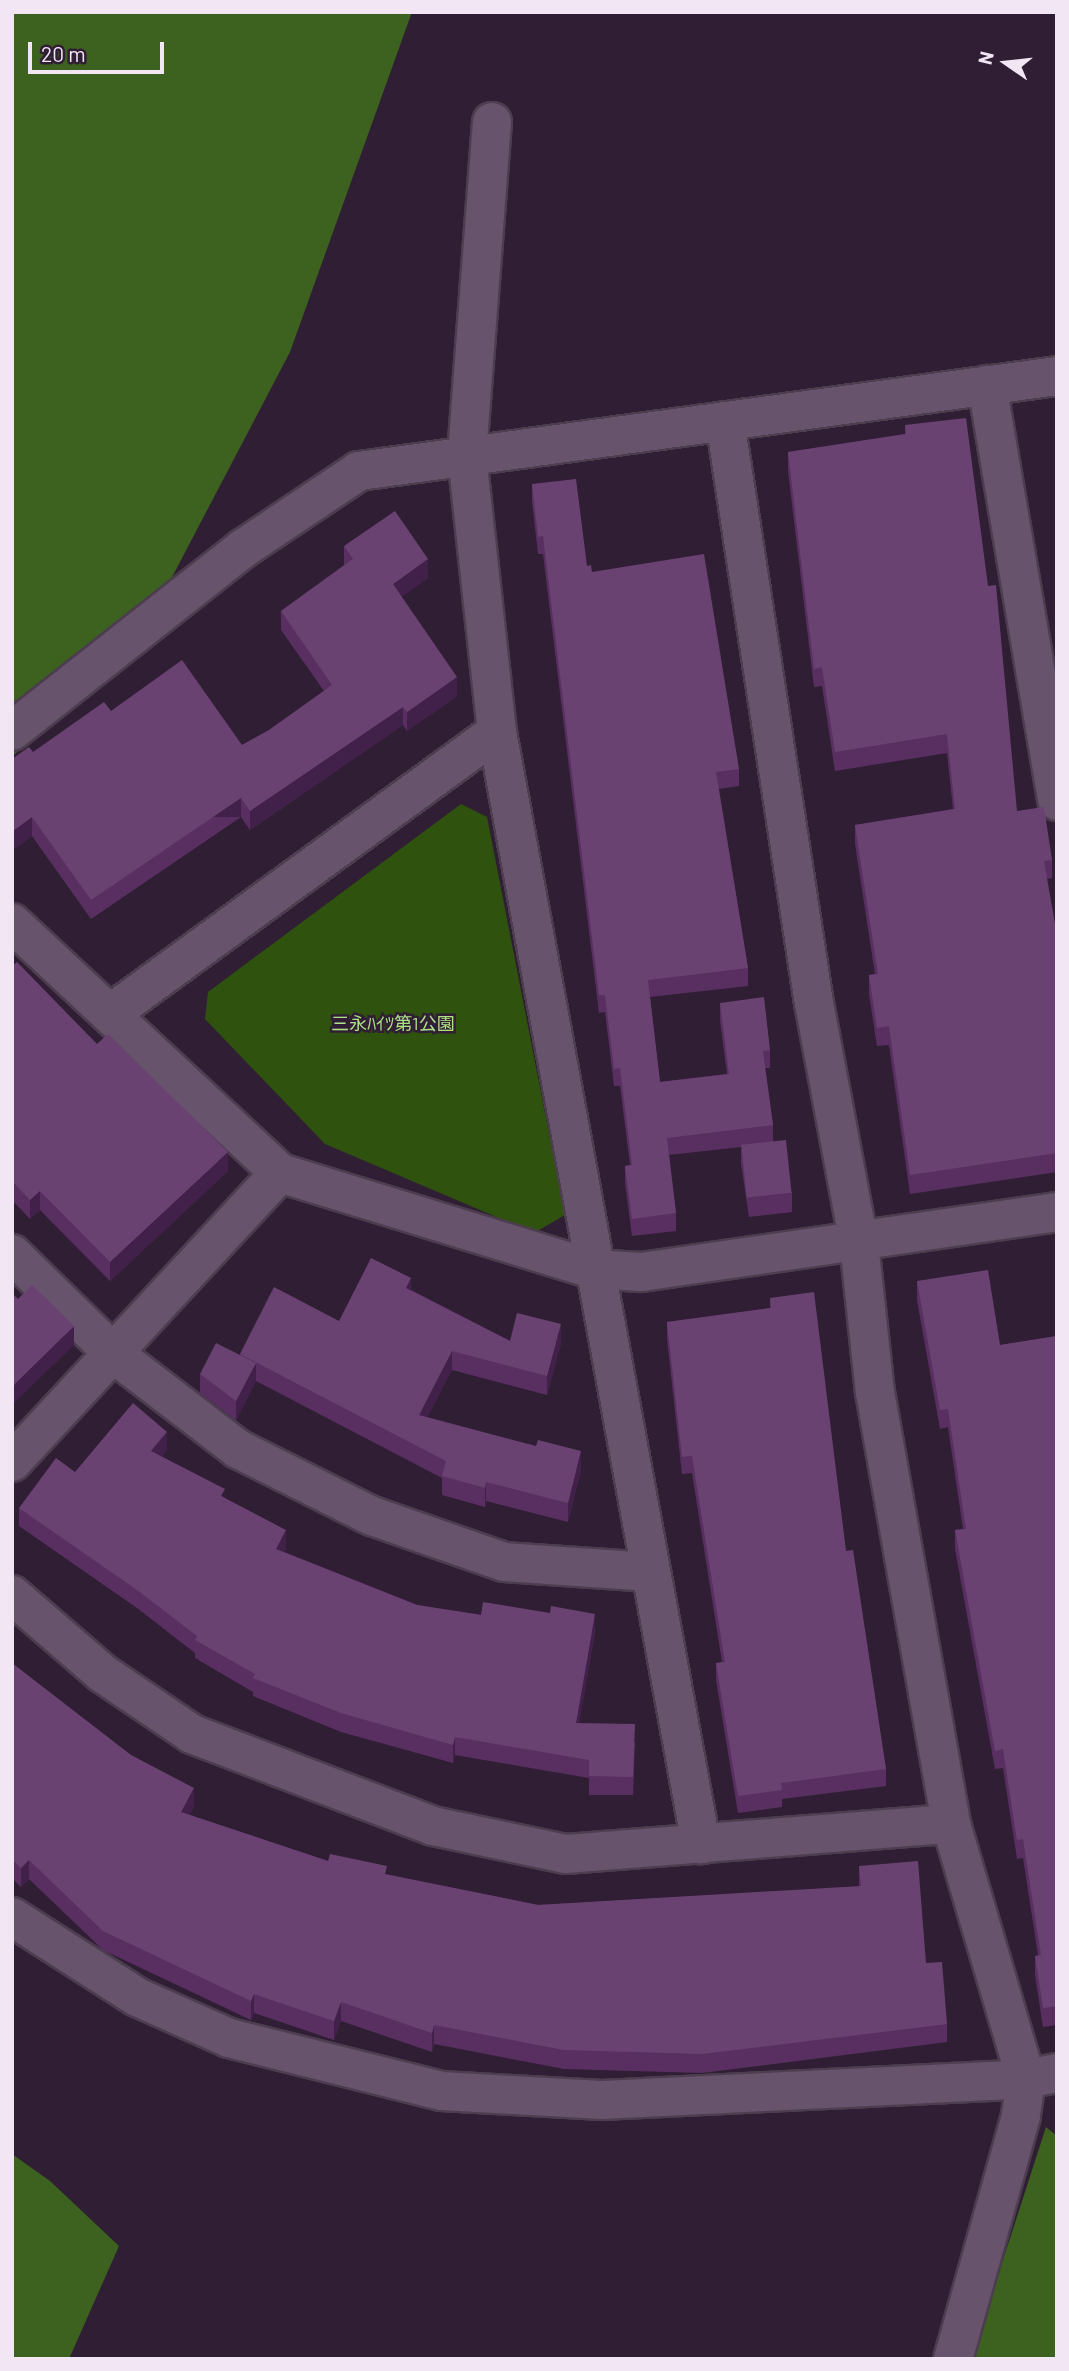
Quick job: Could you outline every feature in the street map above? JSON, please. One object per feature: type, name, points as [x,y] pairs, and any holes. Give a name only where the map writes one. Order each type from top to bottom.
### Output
[{"type":"street","points":[[492,122],[467,456],[497,732],[593,1269],[701,1844]]},
{"type":"street","points":[[12,731],[244,548],[359,471],[1057,376]]},
{"type":"street","points":[[987,385],[1057,802]]},
{"type":"street","points":[[725,421],[814,1003],[859,1243],[876,1392],[951,1824],[1041,2076],[1021,2116],[953,2359]]},
{"type":"street","points":[[110,1014],[497,732]]},
{"type":"street","points":[[12,923],[281,1173],[593,1269],[641,1272],[859,1243],[1057,1212]]},
{"type":"street","points":[[12,1462],[281,1173]]},
{"type":"street","points":[[12,1254],[114,1354],[238,1449],[372,1516],[505,1562],[651,1572]]},
{"type":"street","points":[[12,1595],[102,1673],[192,1734],[433,1826],[566,1854],[951,1824]]},
{"type":"street","points":[[12,1917],[137,1997],[229,2038],[441,2091],[602,2100],[1041,2076]]},
{"type":"green space","points":[[12,12],[412,12],[290,352],[148,623],[12,757]]},
{"type":"green space","name":"三永ﾊｲﾂ第1公園","points":[[461,804],[487,817],[565,1215],[534,1233],[325,1144],[205,1019],[208,992]]},
{"type":"green space","points":[[1046,2127],[1057,2136],[1057,2359],[971,2359]]},
{"type":"green space","points":[[12,2154],[50,2181],[119,2246],[69,2359],[12,2359]]},
{"type":"building","points":[[966,418],[988,586],[996,585],[1017,811],[1044,807],[1052,860],[1044,861],[1057,936],[1057,1153],[910,1175],[889,1026],[877,1028],[869,975],[878,974],[855,825],[955,809],[947,734],[835,752],[822,667],[814,669],[788,452],[906,434],[905,425]]},
{"type":"building","points":[[576,479],[587,566],[591,565],[592,572],[704,554],[739,769],[716,772],[748,968],[648,980],[660,1082],[729,1074],[720,1003],[764,997],[770,1050],[763,1051],[773,1125],[667,1138],[676,1213],[632,1219],[625,1166],[632,1165],[620,1068],[614,1069],[605,995],[599,995],[543,536],[538,537],[532,484]]},
{"type":"building","points":[[395,511],[428,559],[393,584],[457,677],[407,712],[403,707],[250,811],[241,798],[91,900],[32,817],[13,831],[12,759],[29,747],[33,752],[104,702],[111,711],[182,660],[242,745],[269,730],[332,685],[281,611],[353,559],[344,546]]},
{"type":"building","points":[[17,962],[97,1044],[108,1034],[228,1152],[110,1262],[40,1191],[30,1200],[12,1181],[12,966]]},
{"type":"building","points":[[786,1140],[792,1193],[747,1197],[741,1145]]},
{"type":"building","points":[[371,1258],[411,1278],[406,1288],[510,1341],[517,1313],[561,1324],[547,1376],[452,1351],[419,1415],[536,1446],[538,1440],[581,1451],[568,1503],[486,1482],[485,1488],[442,1476],[446,1461],[240,1354],[274,1287],[339,1321]]},
{"type":"building","points":[[988,1270],[1000,1345],[1057,1336],[1057,2006],[1043,2008],[1035,1956],[1041,1955],[1023,1839],[1017,1840],[1003,1749],[995,1751],[955,1530],[966,1529],[948,1409],[940,1410],[917,1281]]},
{"type":"building","points":[[32,1285],[74,1326],[12,1387],[12,1293],[18,1299]]},
{"type":"building","points":[[814,1292],[846,1551],[853,1550],[886,1769],[781,1783],[782,1790],[738,1796],[716,1663],[725,1662],[692,1456],[682,1457],[667,1322],[771,1308],[770,1298]]},
{"type":"building","points":[[216,1343],[256,1363],[236,1401],[200,1374]]},
{"type":"building","points":[[133,1403],[167,1432],[151,1451],[225,1489],[221,1496],[286,1530],[276,1549],[417,1605],[481,1615],[483,1602],[550,1613],[551,1606],[595,1614],[576,1723],[635,1724],[633,1777],[589,1776],[589,1760],[455,1737],[453,1745],[341,1713],[253,1678],[255,1674],[195,1640],[197,1636],[137,1590],[19,1508],[56,1458],[75,1472]]},
{"type":"building","points":[[12,1663],[131,1755],[194,1788],[181,1812],[328,1861],[330,1854],[387,1866],[385,1874],[538,1905],[861,1886],[859,1866],[918,1861],[926,1963],[942,1962],[947,2024],[702,2054],[564,2050],[434,2025],[432,2033],[341,2002],[334,2021],[254,1994],[251,2001],[103,1931],[29,1860],[21,1868],[12,1859]]}]
